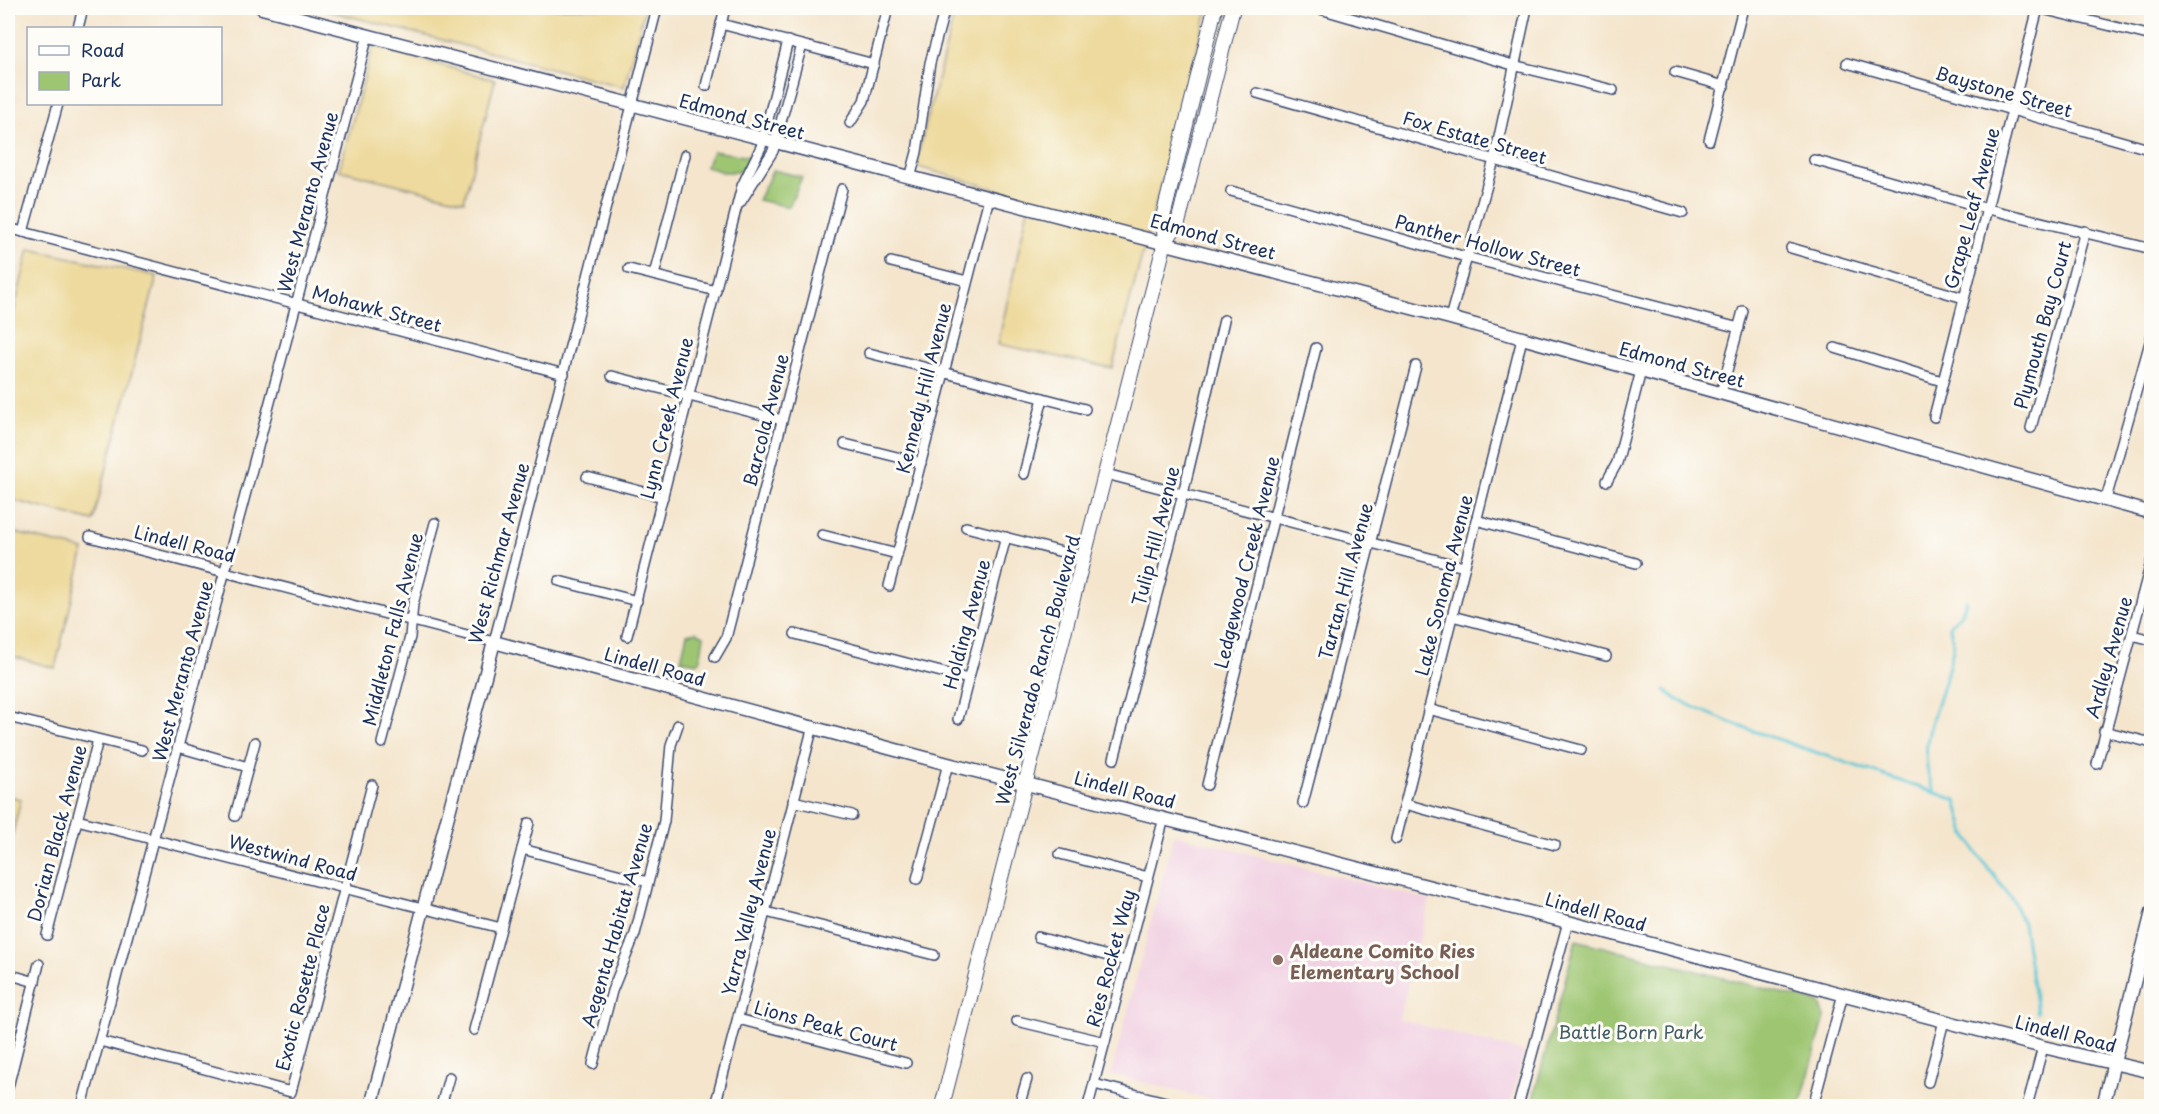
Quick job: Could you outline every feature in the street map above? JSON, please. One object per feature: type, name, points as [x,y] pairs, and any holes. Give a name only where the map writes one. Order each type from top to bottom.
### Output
[{"type":"main road","name":"West Silverado Ranch Boulevard","points":[[942,1107],[1165,242],[1163,217],[1215,8]]},
{"type":"main road","name":"West Silverado Ranch Boulevard","points":[[1165,242],[1178,223],[1233,8]]},
{"type":"street","points":[[78,27],[84,8]]},
{"type":"street","name":"Edmond Street","points":[[262,8],[1450,318],[2151,513]]},
{"type":"street","name":"West Richmar Avenue","points":[[371,1107],[564,374],[657,8]]},
{"type":"street","points":[[706,86],[725,8]]},
{"type":"street","points":[[850,123],[864,101],[888,8]]},
{"type":"street","points":[[910,178],[917,152],[930,63],[945,8]]},
{"type":"street","points":[[1317,8],[1613,90]]},
{"type":"street","points":[[1450,318],[1494,160],[1513,64],[1527,8]]},
{"type":"street","points":[[1709,140],[1743,8]]},
{"type":"street","points":[[2038,8],[2151,36]]},
{"type":"street","name":"Grape Leaf Avenue","points":[[1934,417],[2014,111],[2038,8]]},
{"type":"street","points":[[721,24],[874,64]]},
{"type":"street","name":"West Meranto Avenue","points":[[82,1107],[368,35]]},
{"type":"street","name":"Lynn Creek Avenue","points":[[627,636],[744,179],[763,140],[788,41]]},
{"type":"street","name":"Lynn Creek Avenue","points":[[737,208],[765,166],[776,143],[802,45]]},
{"type":"street","name":"Baystone Street","points":[[1847,63],[2151,150]]},
{"type":"street","points":[[1675,72],[1724,86]]},
{"type":"street","name":"Fox Estate Street","points":[[1257,93],[1683,213]]},
{"type":"street","points":[[23,232],[58,105]]},
{"type":"street","points":[[654,275],[685,155]]},
{"type":"street","points":[[1814,160],[1988,209],[2151,249]]},
{"type":"street","name":"Barcola Avenue","points":[[715,657],[726,638],[842,189]]},
{"type":"street","name":"Panther Hollow Street","points":[[1231,190],[1466,257],[1738,328]]},
{"type":"street","name":"Kennedy Hill Avenue","points":[[889,586],[989,198]]},
{"type":"street","name":"Mohawk Street","points":[[8,228],[564,374]]},
{"type":"street","name":"Plymouth Bay Court","points":[[2031,428],[2085,231]]},
{"type":"street","points":[[1791,248],[1964,298]]},
{"type":"street","points":[[891,262],[968,281]]},
{"type":"street","points":[[629,269],[716,291]]},
{"type":"street","points":[[1721,393],[1743,311]]},
{"type":"street","name":"Tulip Hill Avenue","points":[[1114,759],[1183,494],[1224,320]]},
{"type":"street","points":[[2106,499],[2151,335]]},
{"type":"street","name":"Lake Sonoma Avenue","points":[[1395,839],[1522,339]]},
{"type":"street","name":"Ledgewood Creek Avenue","points":[[1207,785],[1316,348]]},
{"type":"street","points":[[1834,348],[1942,381]]},
{"type":"street","points":[[868,353],[1085,409]]},
{"type":"street","name":"Tartan Hill Avenue","points":[[1303,803],[1416,366]]},
{"type":"street","points":[[1607,481],[1617,463],[1641,371]]},
{"type":"street","points":[[612,376],[782,420]]},
{"type":"street","points":[[1024,474],[1043,398]]},
{"type":"street","points":[[845,444],[921,463]]},
{"type":"street","points":[[1106,474],[1464,567]]},
{"type":"street","points":[[587,477],[663,497]]},
{"type":"street","points":[[1476,520],[1636,563]]},
{"type":"street","name":"Middleton Falls Avenue","points":[[382,743],[412,621],[413,604],[435,523]]},
{"type":"street","points":[[966,527],[1085,558]]},
{"type":"street","points":[[822,535],[897,554]]},
{"type":"street","name":"Lindell Road","points":[[90,537],[813,726],[948,764],[1026,782],[1568,922],[2043,1047],[2151,1072]]},
{"type":"street","name":"Holding Avenue","points":[[958,719],[1006,537]]},
{"type":"street","name":"Ardley Avenue","points":[[2097,764],[2151,559]]},
{"type":"street","points":[[559,580],[637,601]]},
{"type":"street","points":[[1452,615],[1606,656]]},
{"type":"street","points":[[795,634],[968,679]]},
{"type":"street","points":[[2132,635],[2151,640]]},
{"type":"street","points":[[1428,709],[1581,750]]},
{"type":"street","points":[[8,717],[142,750]]},
{"type":"street","name":"Aegenta Habitat Avenue","points":[[593,1064],[612,991],[634,934],[664,821],[671,745],[678,725]]},
{"type":"street","name":"Yarra Valley Avenue","points":[[715,1107],[813,726]]},
{"type":"street","points":[[2104,731],[2151,743]]},
{"type":"street","name":"Dorian Black Avenue","points":[[47,935],[98,740]]},
{"type":"street","points":[[235,816],[255,742]]},
{"type":"street","points":[[178,747],[249,767]]},
{"type":"street","points":[[917,879],[948,764]]},
{"type":"street","name":"Exotic Rosette Place","points":[[100,1041],[291,1092],[372,785]]},
{"type":"street","points":[[793,801],[852,815]]},
{"type":"street","points":[[1405,804],[1556,846]]},
{"type":"street","name":"Ries Rocket Way","points":[[1088,1107],[1164,818]]},
{"type":"street","name":"Westwind Road","points":[[77,820],[501,928]]},
{"type":"street","points":[[474,1030],[528,823]]},
{"type":"street","points":[[522,849],[648,882]]},
{"type":"street","points":[[1060,854],[1148,877]]},
{"type":"street","points":[[766,912],[934,955]]},
{"type":"street","points":[[2103,1107],[2151,912]]},
{"type":"street","points":[[1518,1107],[1568,922]]},
{"type":"street","points":[[1038,937],[1126,961]]},
{"type":"street","points":[[8,1087],[39,964]]},
{"type":"street","points":[[8,975],[35,982]]},
{"type":"street","points":[[1813,1107],[1843,994]]},
{"type":"street","name":"Lions Peak Court","points":[[738,1019],[906,1063]]},
{"type":"street","points":[[1017,1021],[1105,1042]]},
{"type":"street","points":[[1928,1082],[1944,1021]]},
{"type":"street","points":[[2027,1107],[2043,1047]]},
{"type":"street","points":[[441,1107],[449,1077]]},
{"type":"street","points":[[1019,1107],[1027,1079]]},
{"type":"street","points":[[1094,1084],[1182,1107]]},
{"type":"shaded area","name":"Aldeane Comito Ries Elementary School","points":[[1174,834],[1430,900],[1399,1019],[1524,1052],[1510,1106],[1235,1106],[1111,1074]]},
{"type":"green space","points":[[713,151],[751,157],[739,172],[722,172],[706,166]]},
{"type":"green space","points":[[773,170],[802,177],[789,207],[758,200]]},
{"type":"green space","points":[[696,632],[704,636],[700,661],[697,663],[681,660],[687,634]]},
{"type":"green space","name":"Battle Born Park","points":[[1576,940],[1820,1003],[1825,1017],[1800,1106],[1531,1106]]},
{"type":"sand","points":[[318,8],[645,8],[624,87]]},
{"type":"sand","points":[[956,8],[1208,8],[1112,368],[998,344],[1030,199],[915,166]]},
{"type":"sand","points":[[373,46],[495,80],[464,201],[339,170]]},
{"type":"sand","points":[[29,249],[157,276],[93,521],[8,499],[8,336]]},
{"type":"sand","points":[[8,531],[84,550],[55,668],[8,655]]},
{"type":"sand","points":[[8,796],[21,799],[8,853]]},
{"type":"waterway","points":[[1935,792],[1928,774],[1926,756],[1928,738],[1953,648],[1950,625],[1962,613],[1966,601]]},
{"type":"waterway","points":[[1665,690],[1678,700],[1733,724],[1956,800],[1964,830],[1976,852],[2012,899],[2023,924],[2037,1012]]},
{"type":"place","name":"Aldeane Comito Ries Elementary School","points":[[1278,960]]}]
